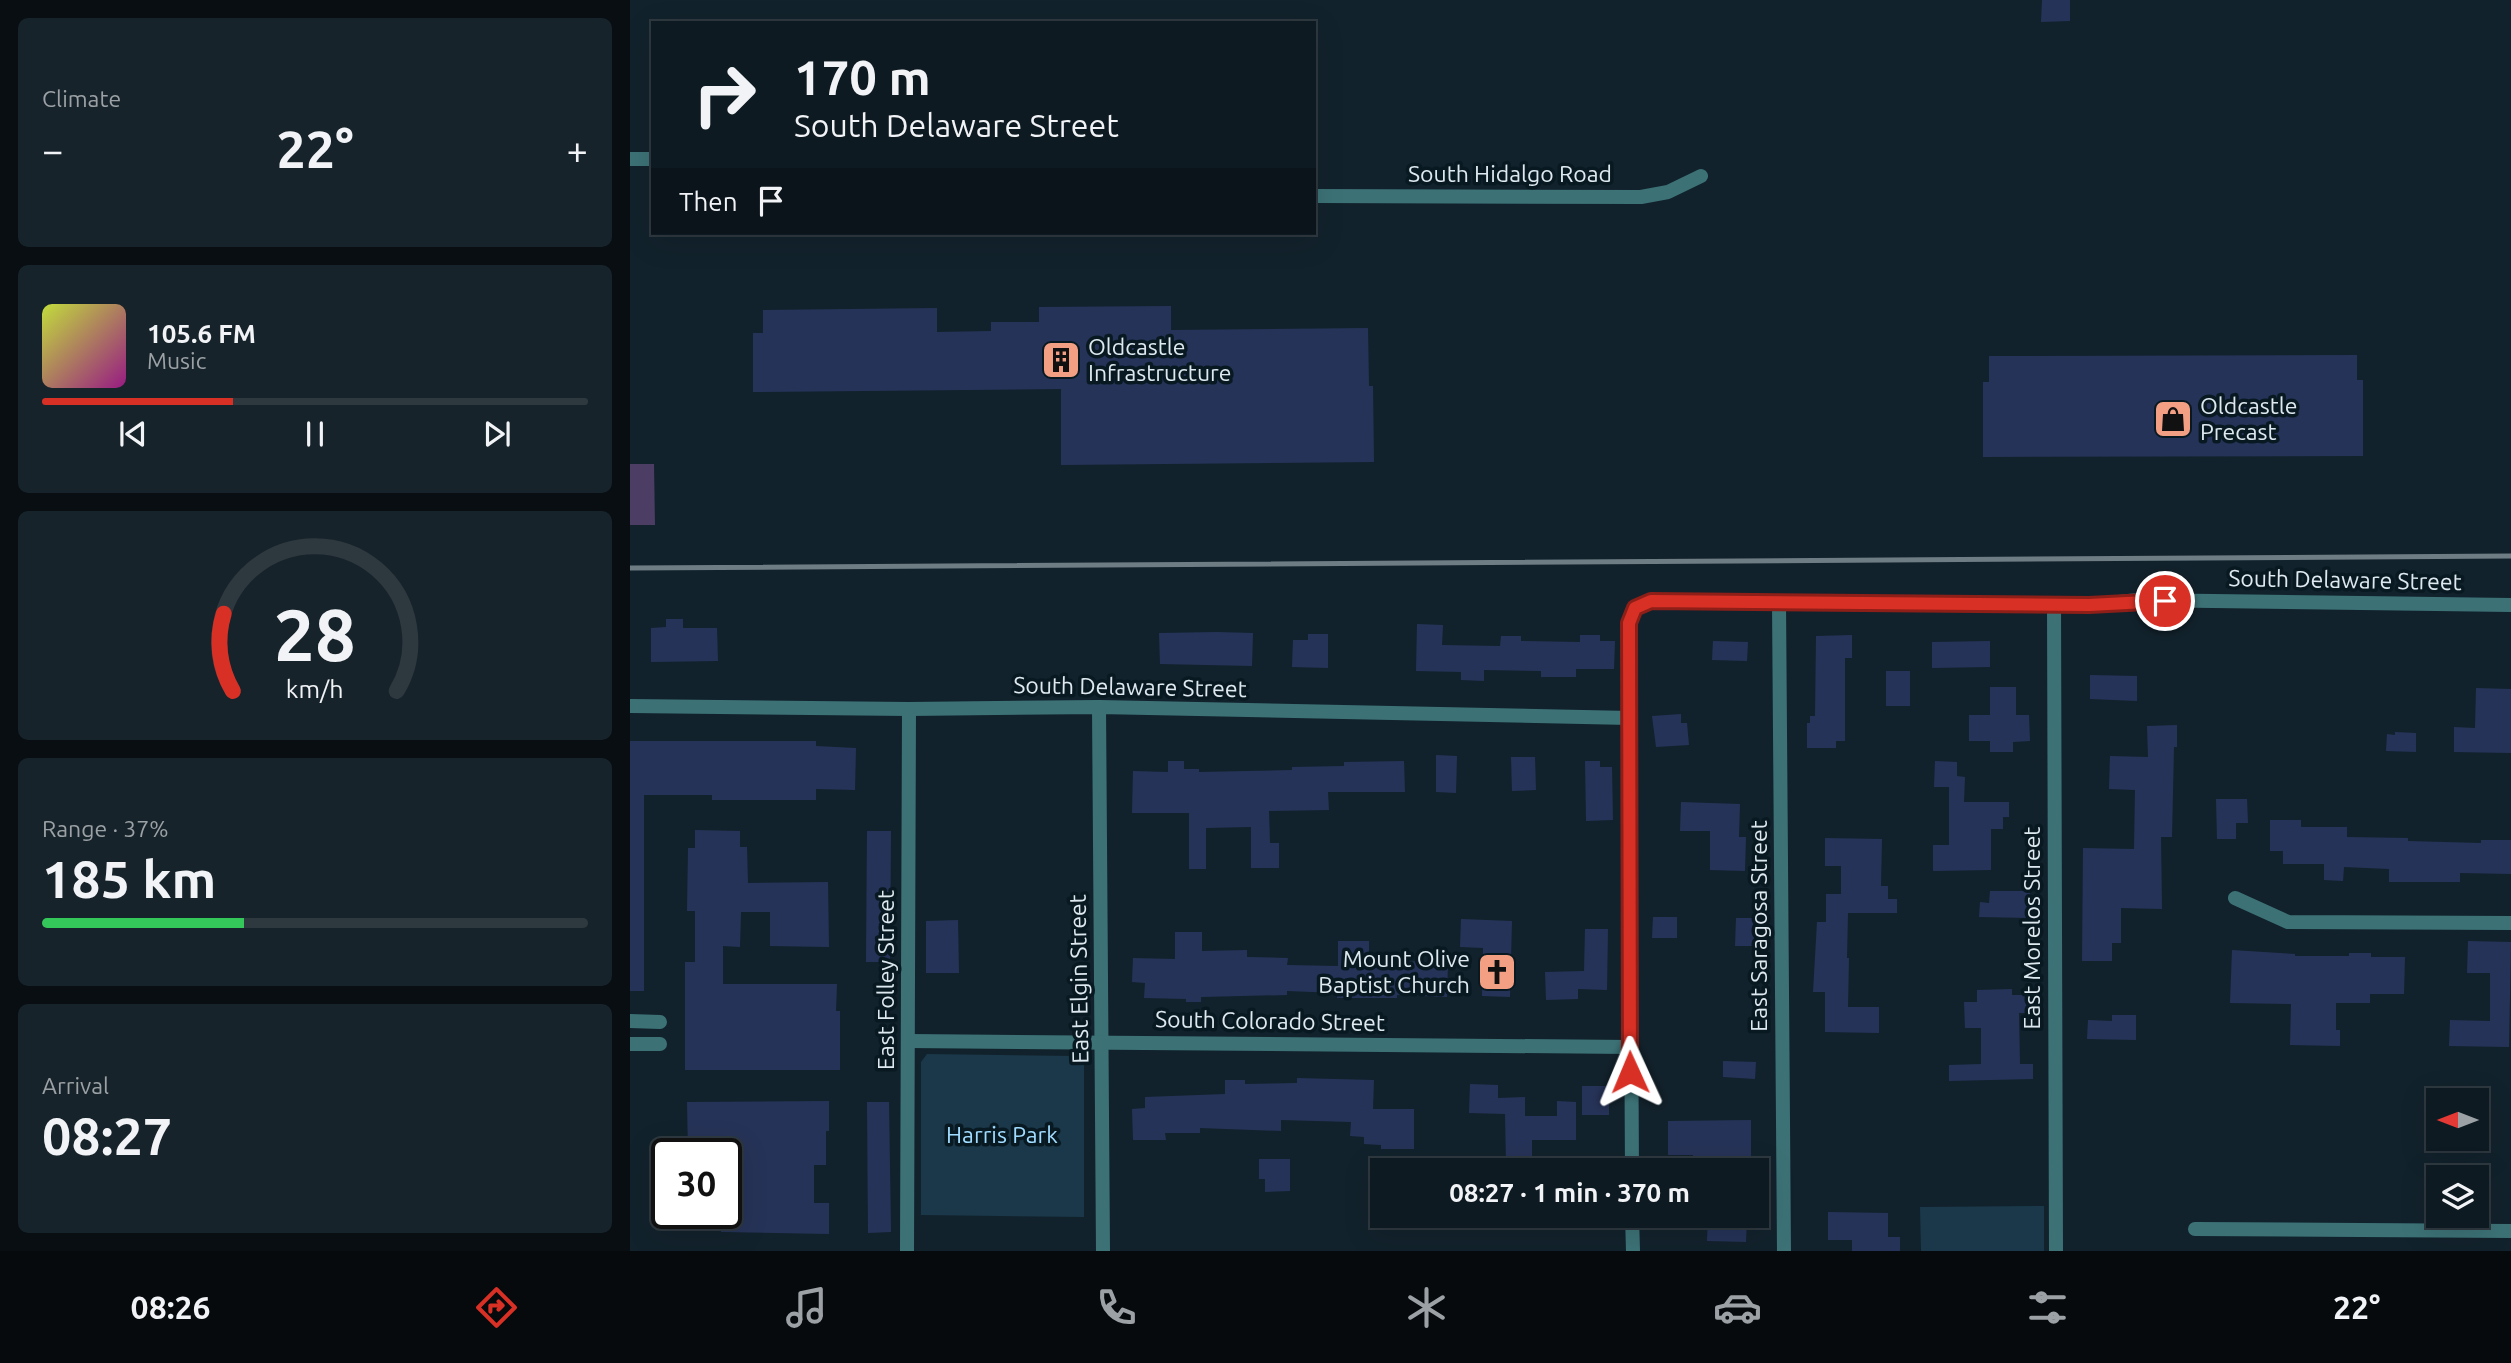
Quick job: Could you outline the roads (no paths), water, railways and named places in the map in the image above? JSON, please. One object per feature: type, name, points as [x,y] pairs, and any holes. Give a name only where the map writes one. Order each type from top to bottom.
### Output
[{"type":"street","points":[[630,159],[651,159]]},
{"type":"street","name":"South Hidalgo Road","points":[[1316,196],[1641,197],[1668,192],[1701,176]]},
{"type":"street","name":"South Delaware Street","points":[[630,706],[1099,708],[1630,718],[1629,623],[1635,608],[1651,601],[2089,605],[2138,600],[2511,605]]},
{"type":"street","name":"East Saragosa Street","points":[[1779,601],[1784,1251]]},
{"type":"street","name":"East Morelos Street","points":[[2054,604],[2056,1251]]},
{"type":"street","name":"East Elgin Street","points":[[1099,708],[1103,1251]]},
{"type":"street","name":"East Folley Street","points":[[907,1251],[909,709]]},
{"type":"street","points":[[1630,718],[1632,1158]]},
{"type":"street","points":[[2235,898],[2288,922],[2511,923]]},
{"type":"street","points":[[630,1021],[660,1022]]},
{"type":"street","name":"South Colorado Street","points":[[909,1041],[1630,1047]]},
{"type":"street","points":[[630,1044],[660,1044]]},
{"type":"street","points":[[1632,1228],[1633,1251]]},
{"type":"street","points":[[2196,1229],[2511,1231]]},
{"type":"railway","points":[[630,568],[2511,556]]},
{"type":"place","name":"Oldcastle Infrastructure","points":[[1061,360]]},
{"type":"place","name":"Oldcastle Precast","points":[[2173,419]]},
{"type":"place","name":"Mount Olive Baptist Church","points":[[1497,972]]},
{"type":"park label","name":"Harris Park","points":[[1002,1135]]}]
